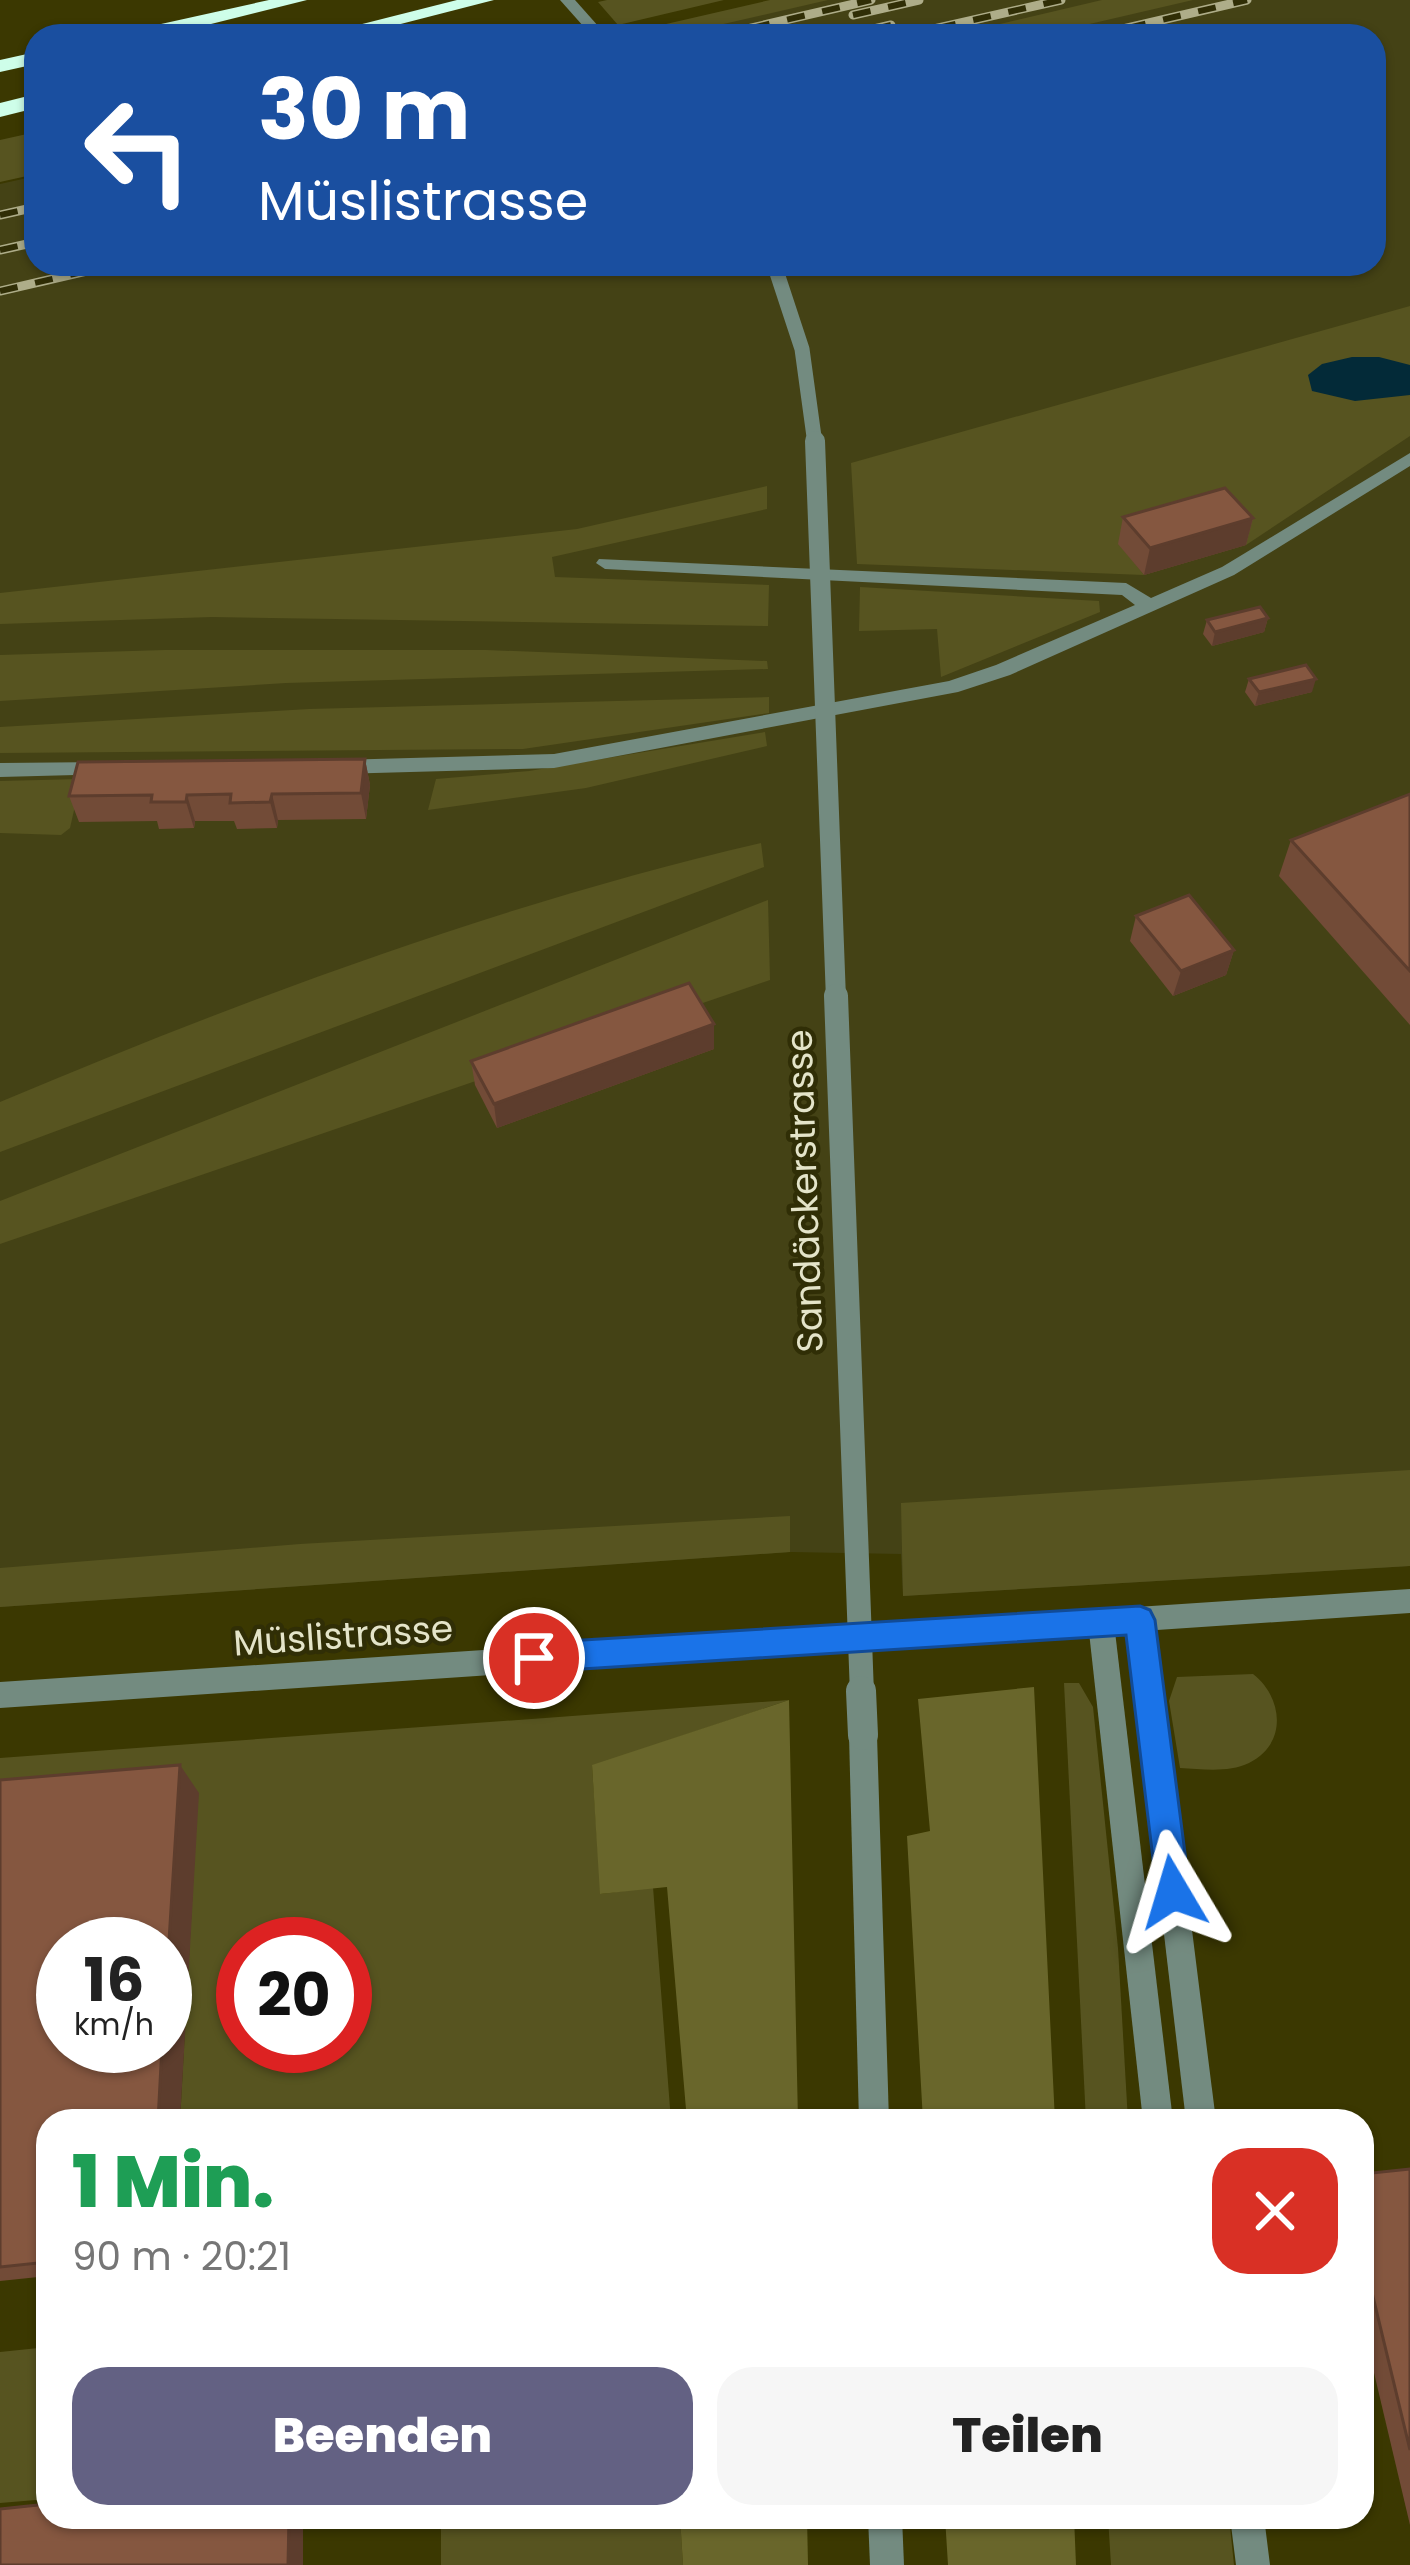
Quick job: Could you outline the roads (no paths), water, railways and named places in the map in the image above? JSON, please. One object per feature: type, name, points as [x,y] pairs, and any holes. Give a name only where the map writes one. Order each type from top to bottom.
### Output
[{"type":"highway","points":[[188,24],[297,0]]},
{"type":"highway","points":[[379,24],[484,0]]},
{"type":"street","points":[[567,0],[589,24]]},
{"type":"street","name":"Sandäckerstrasse","points":[[778,276],[802,349],[816,452],[874,2109]]},
{"type":"street","points":[[320,767],[554,761],[951,687],[1003,670],[1228,571],[1410,458]]},
{"type":"street","points":[[604,563],[1126,589],[1151,607]]},
{"type":"street","points":[[0,770],[119,769]]},
{"type":"street","name":"Müslistrasse","points":[[0,1695],[1410,1601]]},
{"type":"street","points":[[1140,1620],[1200,2109]]},
{"type":"street","points":[[1101,1623],[1157,2109]]},
{"type":"street","points":[[886,2529],[887,2565]]},
{"type":"street","points":[[1248,2529],[1253,2565]]},
{"type":"water","points":[[1379,357],[1410,365],[1410,395],[1355,401],[1312,391],[1308,375],[1322,364]]},
{"type":"railway","points":[[768,24],[871,0]]},
{"type":"railway","points":[[853,15],[919,0]]},
{"type":"railway","points":[[956,24],[1061,0]]},
{"type":"railway","points":[[1144,24],[1247,0]]},
{"type":"railway","points":[[0,215],[24,210]]},
{"type":"railway","points":[[0,250],[24,245]]},
{"type":"railway","points":[[0,291],[65,276]]}]
